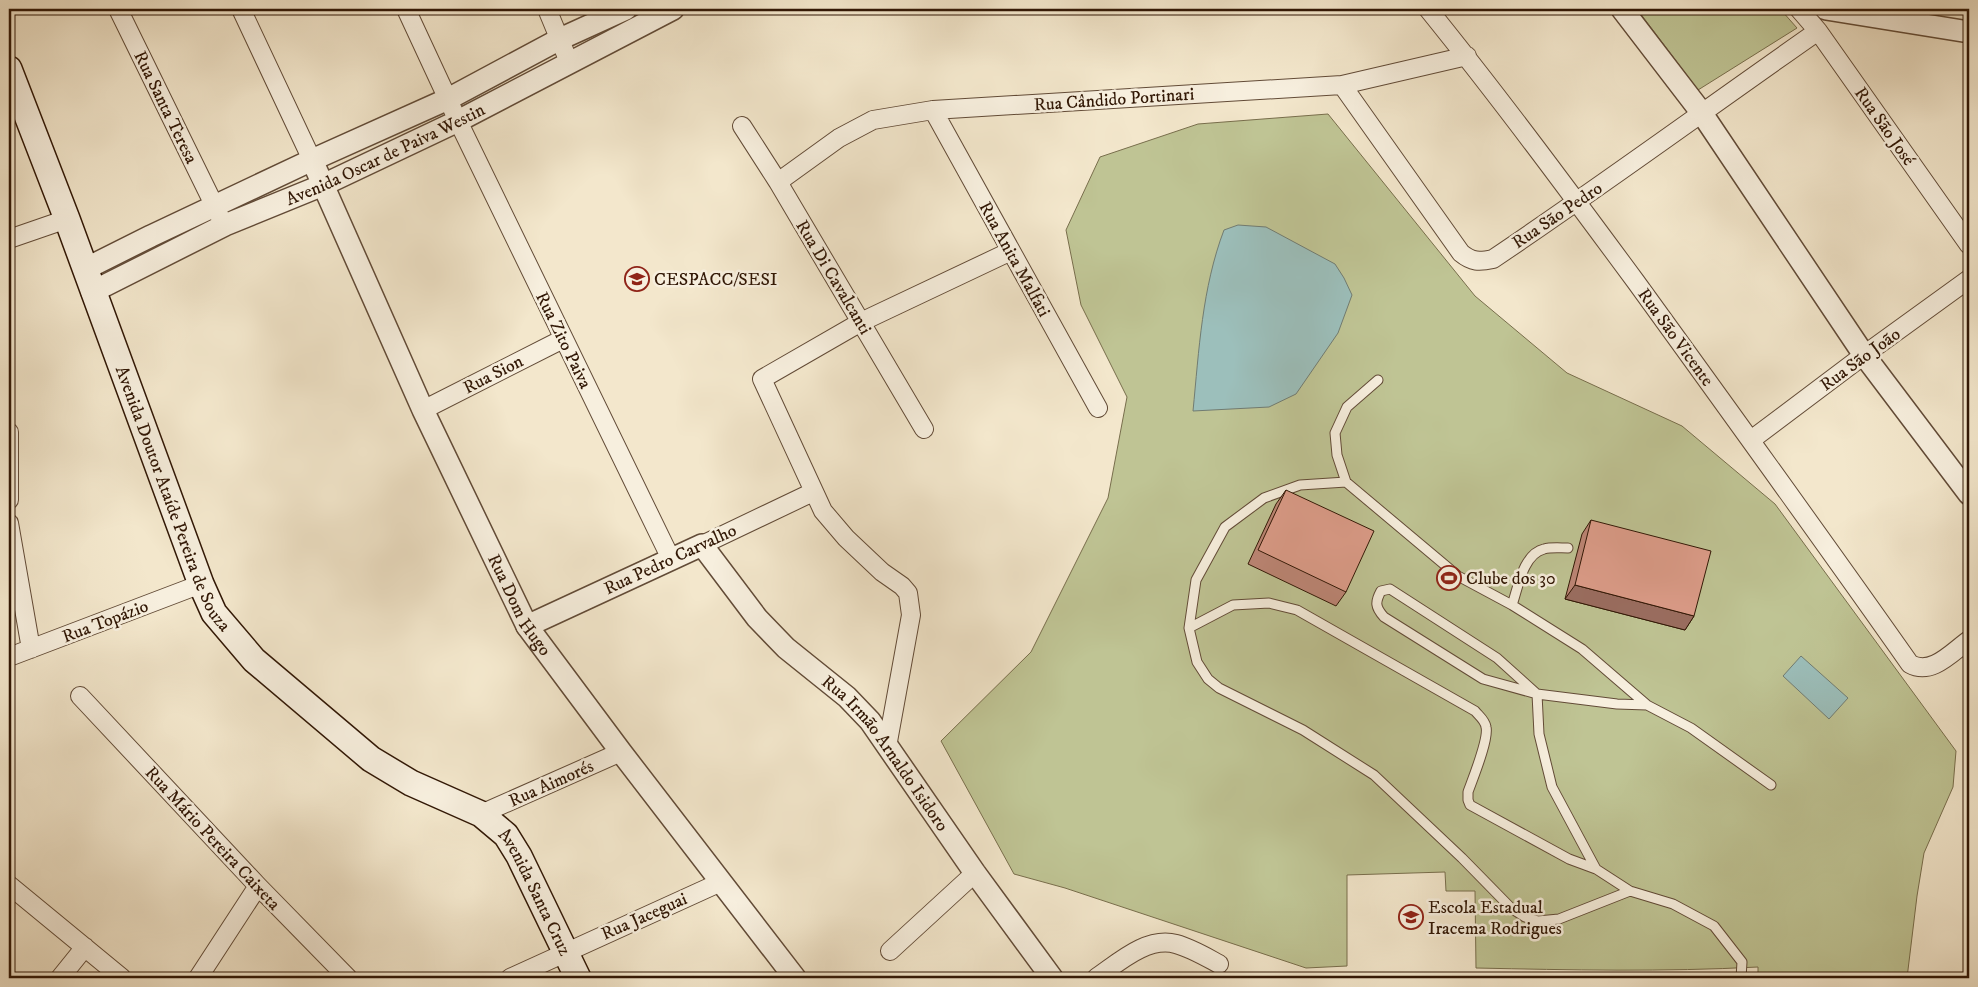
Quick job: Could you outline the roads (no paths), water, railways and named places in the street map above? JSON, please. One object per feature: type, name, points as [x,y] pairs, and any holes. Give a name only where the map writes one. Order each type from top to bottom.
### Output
[{"type":"main road","name":"Avenida Doutor Ataíde Pereira de Souza","points":[[9,68],[67,219],[201,584],[214,613],[254,660],[371,758],[411,783],[481,814]]},
{"type":"main road","name":"Avenida Santa Cruz","points":[[481,814],[506,835],[519,856],[578,978]]},
{"type":"street","name":"Rua Santa Teresa","points":[[118,9],[225,225]]},
{"type":"street","points":[[241,9],[312,160]]},
{"type":"street","name":"Rua Zito Paiva","points":[[406,9],[458,121],[671,559]]},
{"type":"street","points":[[547,9],[569,62]]},
{"type":"street","name":"Avenida Oscar de Paiva Westin","points":[[89,281],[151,236],[312,160],[448,99],[560,39],[626,9]]},
{"type":"street","name":"Avenida Oscar de Paiva Westin","points":[[89,281],[161,256],[225,225],[323,185],[458,121],[673,9]]},
{"type":"street","name":"Rua São Vicente","points":[[1428,9],[1577,202],[1751,440],[1910,664],[1918,669],[1934,666],[1969,640]]},
{"type":"street","points":[[1622,9],[1701,112],[1864,355],[1969,494]]},
{"type":"street","name":"Rua São José","points":[[1799,9],[1818,31],[1969,245]]},
{"type":"street","points":[[1826,9],[1969,32]]},
{"type":"street","name":"Rua São Pedro","points":[[1342,85],[1461,253],[1470,260],[1481,262],[1492,259],[1577,202],[1701,112],[1818,31]]},
{"type":"street","name":"Rua Cândido Portinari","points":[[778,182],[839,138],[874,120],[933,110],[1342,85],[1466,56]]},
{"type":"street","name":"Rua Anita Malfati","points":[[933,110],[1098,408]]},
{"type":"street","name":"Rua Di Cavalcanti","points":[[742,126],[778,182],[924,429]]},
{"type":"street","name":"Rua Dom Hugo","points":[[312,160],[424,410],[527,626],[621,752],[795,978]]},
{"type":"street","points":[[9,239],[67,219]]},
{"type":"street","points":[[151,236],[161,256]]},
{"type":"street","points":[[887,747],[911,615],[908,593],[902,586],[882,572],[846,538],[823,511],[762,379],[860,322],[1010,251]]},
{"type":"street","name":"Rua São João","points":[[1751,440],[1969,279]]},
{"type":"street","name":"Rua Sion","points":[[424,410],[564,339]]},
{"type":"street","points":[[9,432],[9,500]]},
{"type":"street","name":"Rua Pedro Carvalho","points":[[527,626],[813,492]]},
{"type":"street","points":[[9,523],[31,649]]},
{"type":"street","name":"Rua Irmão Arnaldo Isidoro","points":[[702,544],[757,618],[786,648],[847,697],[870,721],[1052,978]]},
{"type":"street","name":"Rua Topázio","points":[[9,657],[201,584]]},
{"type":"street","name":"Rua Mário Pereira Caixeta","points":[[80,696],[258,886],[348,978]]},
{"type":"street","name":"Rua Aimorés","points":[[481,814],[621,752]]},
{"type":"street","points":[[890,951],[976,873]]},
{"type":"street","name":"Rua Jaceguai","points":[[566,951],[721,882]]},
{"type":"street","points":[[9,885],[122,978]]},
{"type":"street","points":[[198,978],[258,886]]},
{"type":"street","points":[[1096,978],[1146,946],[1161,942],[1176,944],[1219,964]]},
{"type":"street","points":[[60,978],[85,947]]},
{"type":"street","points":[[510,978],[566,951]]},
{"type":"lane","points":[[1378,380],[1347,407],[1335,433],[1337,455],[1346,482],[1458,576],[1512,605],[1582,649],[1647,706],[1691,728],[1771,785]]},
{"type":"lane","points":[[1346,482],[1300,485],[1264,498],[1226,527],[1196,580],[1189,628],[1197,662],[1208,679],[1219,688],[1303,730],[1374,775],[1462,858],[1511,908],[1524,917],[1538,921],[1559,918],[1630,891]]},
{"type":"lane","points":[[1512,605],[1525,568],[1534,554],[1543,549],[1568,548]]},
{"type":"lane","points":[[1596,869],[1552,787],[1539,734],[1537,694],[1497,658],[1400,594],[1390,589],[1381,591],[1376,601],[1377,610],[1384,617],[1482,679],[1537,694],[1647,706]]},
{"type":"lane","points":[[1189,628],[1233,605],[1270,603],[1297,610],[1475,711],[1484,721],[1487,728],[1486,738],[1468,792],[1470,806],[1569,859],[1596,869],[1630,891],[1673,904],[1714,926],[1742,962],[1741,978]]},
{"type":"water","points":[[1238,225],[1266,227],[1335,264],[1352,295],[1338,333],[1296,394],[1269,407],[1193,411],[1203,319],[1211,274],[1224,230]]},
{"type":"water","points":[[1801,656],[1848,698],[1829,719],[1783,676]]},
{"type":"place","name":"CESPACC/SESI","points":[[637,279]]},
{"type":"place","name":"Clube dos 30","points":[[1449,578]]},
{"type":"place","name":"Escola Estadual Iracema Rodrigues","points":[[1411,917]]}]
